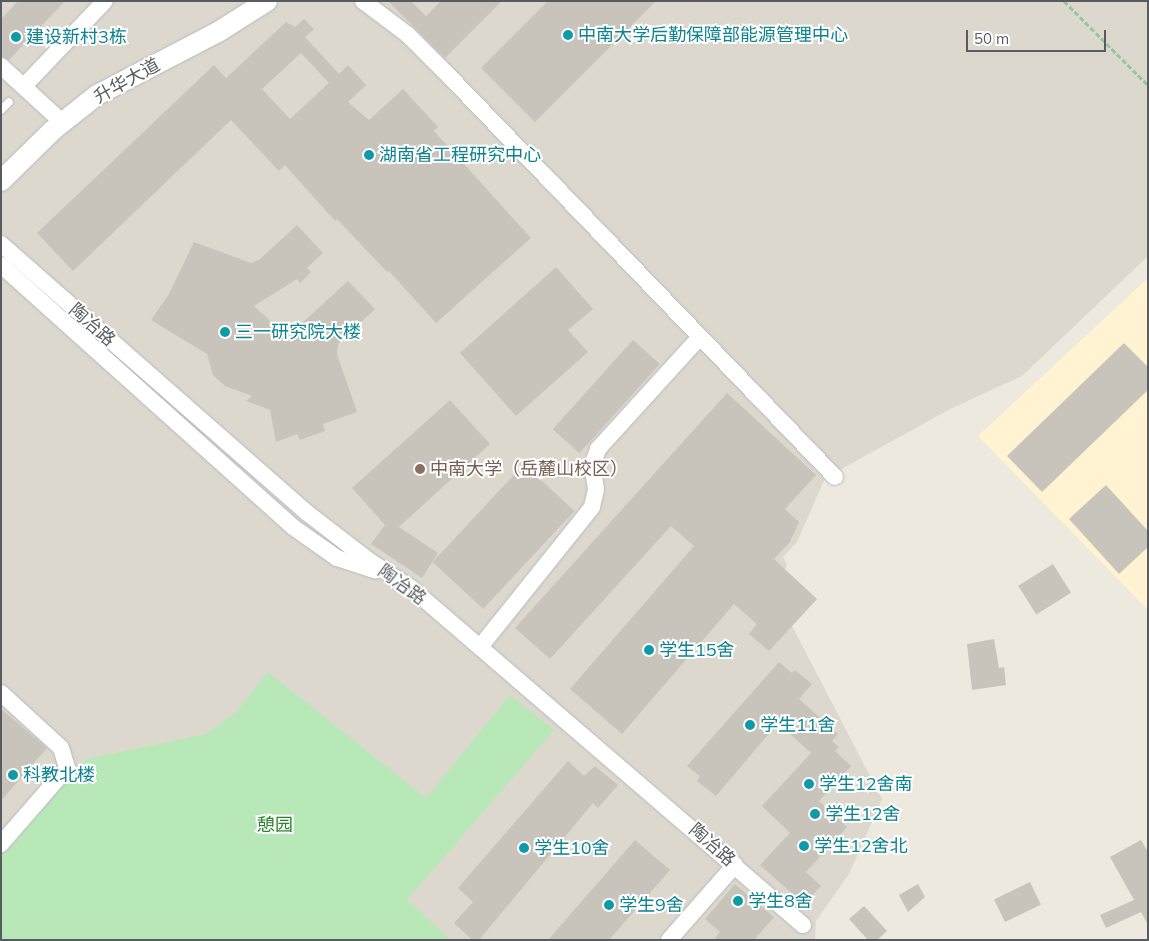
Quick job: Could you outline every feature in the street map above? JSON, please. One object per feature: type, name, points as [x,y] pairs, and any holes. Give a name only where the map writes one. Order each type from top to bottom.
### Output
[{"type":"street","points":[[24,86],[105,1]]},
{"type":"street","name":"升华大道","points":[[1,181],[58,118],[85,92],[225,15],[242,1]]},
{"type":"street","name":"升华大道","points":[[1,165],[58,118],[97,95],[218,32],[267,1]]},
{"type":"street","points":[[363,1],[407,34],[450,77],[834,477]]},
{"type":"street","points":[[1,66],[58,118]]},
{"type":"street","name":"陶冶路","points":[[1,244],[306,512],[387,573],[411,588],[803,925]]},
{"type":"street","points":[[1,265],[294,527],[337,558],[387,573]]},
{"type":"street","points":[[480,647],[592,507],[596,489],[592,465],[598,449],[700,337]]},
{"type":"street","points":[[1,693],[61,748],[67,768],[1,844]]},
{"type":"street","points":[[669,940],[735,865]]},
{"type":"lane","points":[[1,110],[9,102]]},
{"type":"path","points":[[1064,1],[1148,85]]},
{"type":"shaded area","name":"中南大学（岳麓山校区）","points":[[1,1],[1148,1],[1148,256],[1022,376],[952,408],[825,478],[797,542],[783,557],[787,565],[785,570],[817,599],[792,626],[882,799],[849,874],[816,921],[815,940],[1,940]]},
{"type":"shaded area","points":[[1148,278],[1148,610],[978,436]]},
{"type":"green space","name":"憩园","points":[[268,672],[426,798],[510,695],[554,730],[407,900],[451,940],[1,940],[1,855],[86,759],[206,734],[235,713]]},
{"type":"building","name":"建设新村3栋","points":[[18,1],[65,1],[9,60],[1,56],[1,19]]},
{"type":"building","points":[[388,1],[411,1],[426,16],[441,1],[502,1],[445,58]]},
{"type":"building","name":"中南大学后勤保障部能源管理中心","points":[[548,1],[656,1],[535,122],[481,68]]},
{"type":"building","points":[[304,19],[314,29],[305,37],[339,74],[348,65],[366,85],[348,102],[369,120],[403,89],[438,127],[434,131],[531,238],[436,323],[389,271],[387,272],[337,219],[335,221],[285,165],[279,171],[231,120],[73,271],[37,233],[214,65],[226,78],[286,22],[295,27]],"holes":[[[301,53],[329,83],[290,119],[262,89]]]},
{"type":"building","name":"三一研究院大楼","points":[[297,225],[323,253],[307,268],[311,272],[300,283],[297,279],[254,306],[292,341],[302,323],[348,281],[375,309],[338,344],[337,354],[357,412],[323,424],[325,431],[300,440],[297,434],[276,442],[270,410],[246,401],[252,396],[225,386],[213,375],[207,354],[151,320],[169,294],[194,242],[251,263],[259,260]]},
{"type":"building","points":[[556,267],[593,309],[568,330],[588,352],[516,416],[460,353]]},
{"type":"building","points":[[633,340],[660,364],[579,453],[553,429]]},
{"type":"building","points":[[1124,343],[1148,367],[1148,390],[1042,492],[1007,456]]},
{"type":"building","points":[[727,393],[816,475],[785,509],[799,522],[790,542],[774,559],[817,599],[769,651],[749,634],[757,624],[734,604],[622,734],[570,689],[694,546],[671,526],[550,659],[515,628]]},
{"type":"building","points":[[450,400],[490,444],[399,527],[438,553],[422,578],[371,544],[385,525],[352,488]]},
{"type":"building","points":[[524,464],[574,511],[483,609],[433,562]]},
{"type":"building","points":[[1106,485],[1148,531],[1148,547],[1119,574],[1069,519]]},
{"type":"building","points":[[1053,564],[1071,593],[1036,615],[1018,586]]},
{"type":"building","points":[[994,639],[999,668],[1004,667],[1006,685],[972,690],[967,644]]},
{"type":"building","points":[[779,662],[792,673],[795,670],[812,684],[799,699],[838,734],[832,741],[839,747],[835,751],[851,766],[819,801],[847,827],[806,872],[821,886],[804,904],[760,865],[790,833],[762,806],[811,753],[778,723],[716,796],[697,781],[700,776],[687,766]]},
{"type":"building","name":"科教北楼","points":[[1,709],[47,748],[1,801]]},
{"type":"building","name":"学生10舍","points":[[568,761],[584,776],[595,766],[618,785],[598,808],[593,803],[479,940],[472,940],[454,923],[473,902],[458,888]]},
{"type":"building","name":"学生9舍","points":[[635,840],[670,870],[609,940],[548,940]]},
{"type":"building","points":[[1141,840],[1148,852],[1148,925],[1141,912],[1106,928],[1100,915],[1134,900],[1110,857]]},
{"type":"building","points":[[1030,882],[1041,904],[1005,922],[994,900]]},
{"type":"building","name":"学生8舍","points":[[735,884],[774,917],[754,940],[714,940],[720,932],[705,919]]},
{"type":"building","points":[[918,884],[925,897],[908,912],[899,895]]},
{"type":"building","points":[[864,906],[887,931],[877,940],[868,940],[849,919]]},
{"type":"place","name":"中南大学后勤保障部能源管理中心","points":[[568,35]]},
{"type":"place","name":"建设新村3栋","points":[[16,37]]},
{"type":"place","name":"湖南省工程研究中心","points":[[369,155]]},
{"type":"place","name":"三一研究院大楼","points":[[225,332]]},
{"type":"place","name":"中南大学（岳麓山校区）","points":[[420,469]]},
{"type":"place","name":"学生15舍","points":[[649,650]]},
{"type":"place","name":"学生11舍","points":[[750,725]]},
{"type":"place","name":"科教北楼","points":[[13,775]]},
{"type":"place","name":"学生12舍南","points":[[809,784]]},
{"type":"place","name":"学生12舍","points":[[815,814]]},
{"type":"place","name":"学生12舍北","points":[[804,846]]},
{"type":"place","name":"学生10舍","points":[[524,848]]},
{"type":"place","name":"学生8舍","points":[[738,901]]},
{"type":"place","name":"学生9舍","points":[[609,905]]}]
